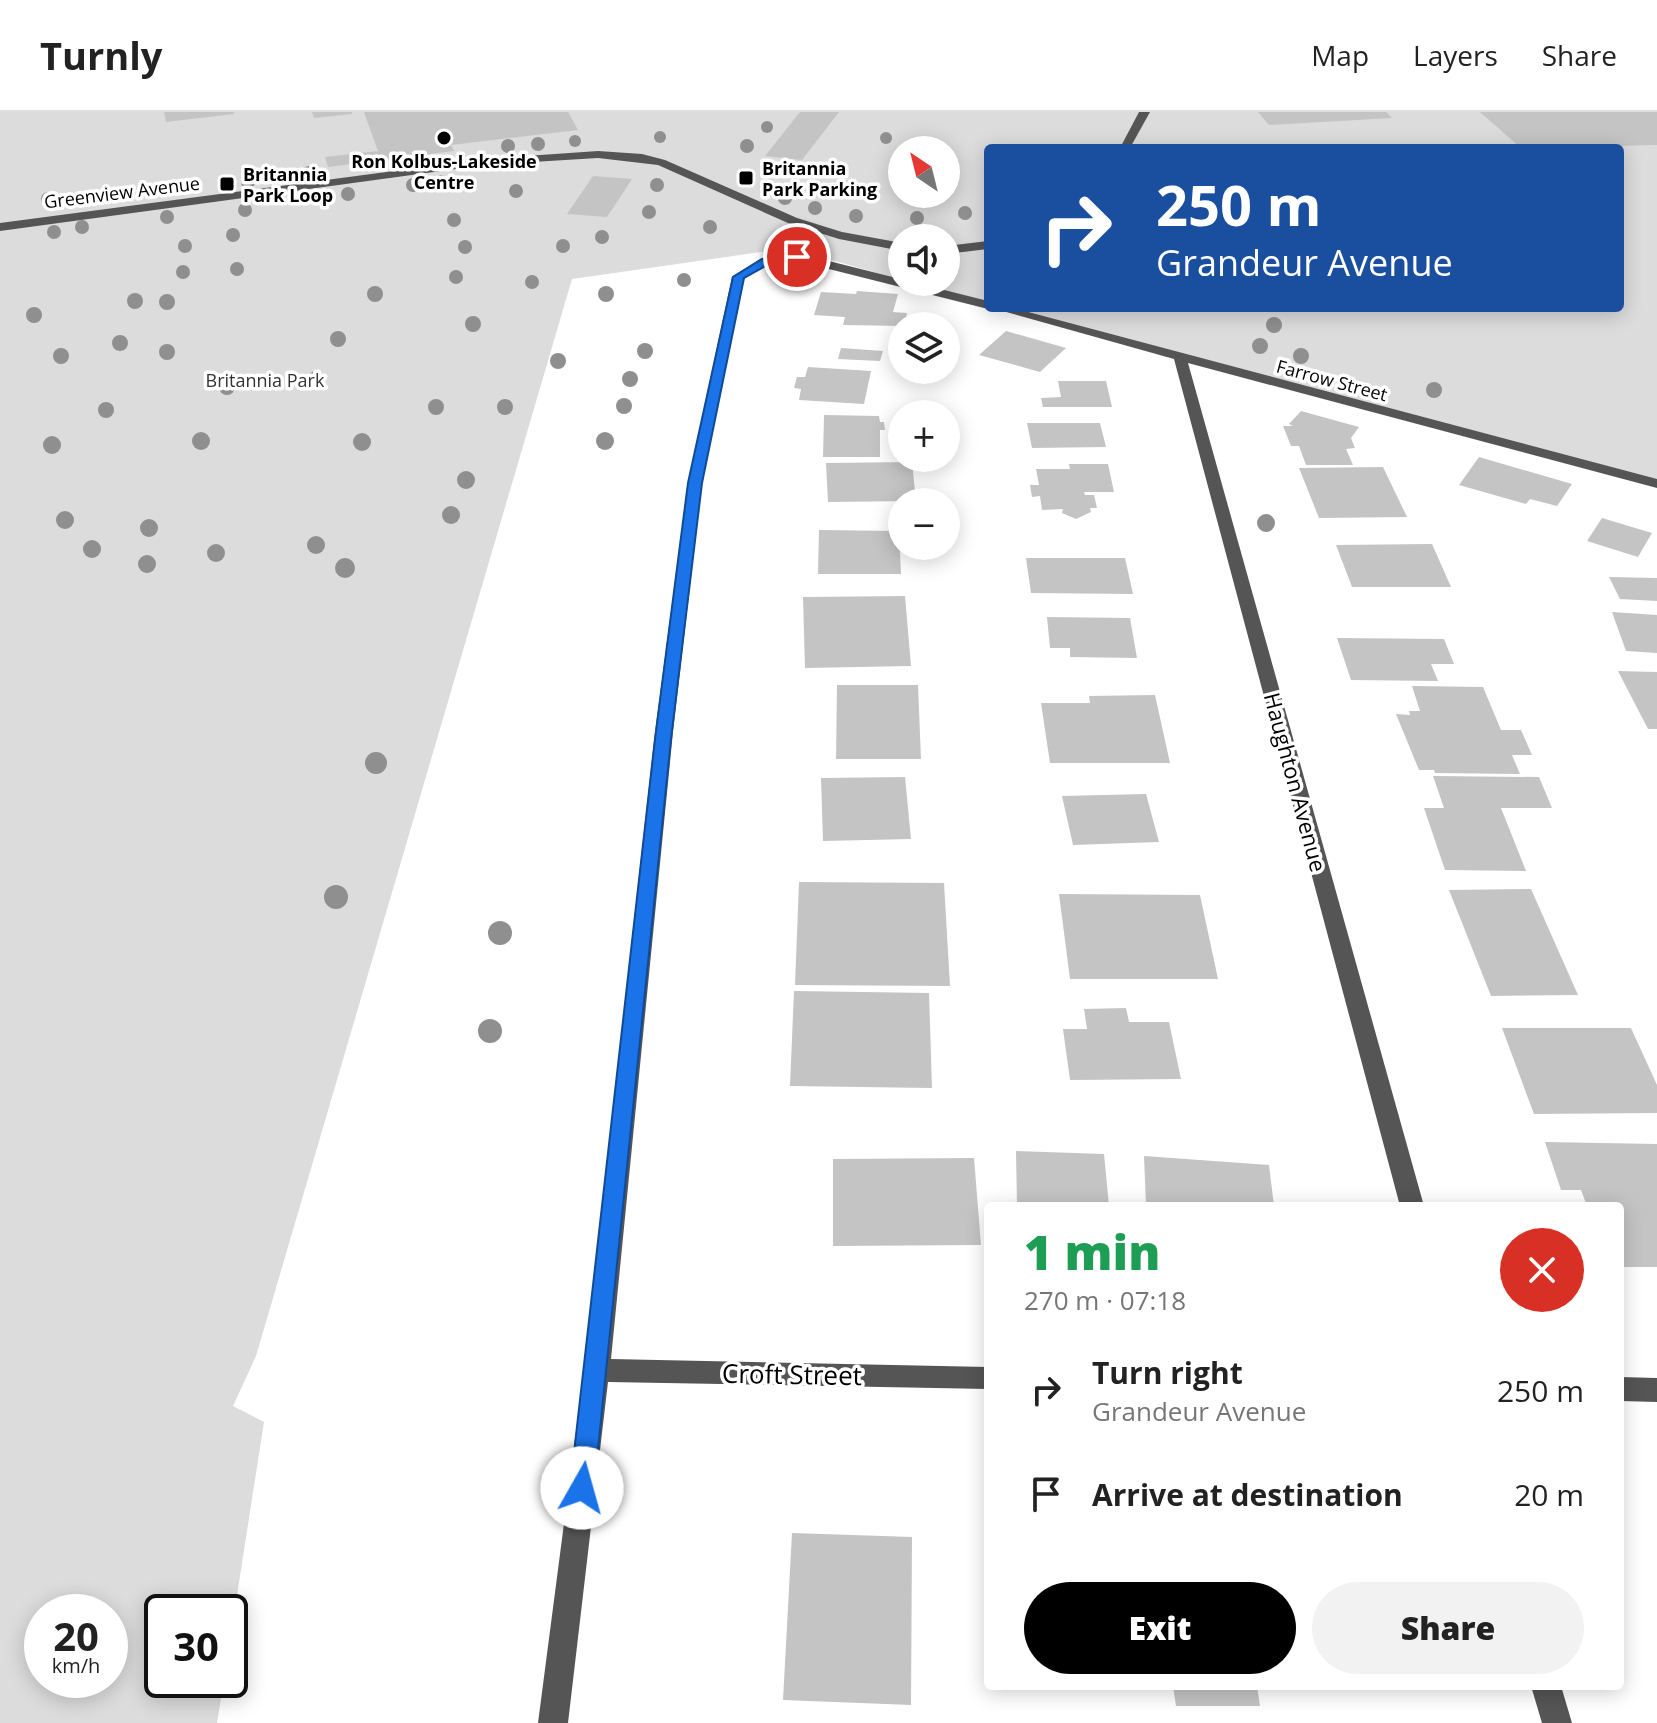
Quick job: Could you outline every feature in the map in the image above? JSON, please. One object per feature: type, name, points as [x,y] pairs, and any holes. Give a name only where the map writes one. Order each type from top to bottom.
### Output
[{"type":"street","points":[[1127,144],[1145,112]]},
{"type":"street","name":"Greenview Avenue","points":[[0,227],[485,162],[623,156],[659,161],[781,217],[888,246]]},
{"type":"street","points":[[960,248],[984,245]]},
{"type":"street","points":[[553,1723],[597,1370],[663,739],[695,483],[738,277],[766,261],[797,257],[888,278]]},
{"type":"street","points":[[955,296],[984,304]]},
{"type":"street","name":"Farrow Street","points":[[1013,312],[1657,484]]},
{"type":"street","name":"Haughton Avenue","points":[[1180,358],[1411,1202]]},
{"type":"street","name":"Croft Street","points":[[597,1370],[984,1378]]},
{"type":"street","points":[[1624,1389],[1657,1390]]},
{"type":"street","points":[[1547,1690],[1557,1723]]},
{"type":"green space","name":"Britannia Park","points":[[0,112],[1657,112],[1657,481],[1019,312],[1624,312],[1624,144],[984,144],[984,303],[960,296],[960,224],[888,224],[888,276],[789,248],[572,279],[256,1356],[233,1406],[264,1422],[237,1594],[144,1594],[144,1698],[221,1698],[217,1723],[0,1723]]},
{"type":"building","points":[[164,112],[234,112],[234,114],[166,122]]},
{"type":"building","points":[[312,112],[352,112],[352,114],[314,118]]},
{"type":"building","name":"Ron Kolbus-Lakeside Centre","points":[[364,112],[568,112],[578,130],[451,145],[454,151],[328,167],[325,157],[378,151]]},
{"type":"building","points":[[800,112],[839,112],[802,160],[765,156]]},
{"type":"building","points":[[1258,112],[1386,112],[1392,118],[1269,125]]},
{"type":"building","points":[[1480,112],[1657,112],[1657,145],[1516,144]]},
{"type":"building","points":[[593,176],[632,179],[607,217],[567,214]]},
{"type":"building","points":[[857,291],[897,296],[893,312],[888,312],[888,326],[843,325],[845,317],[814,315],[821,292],[856,294]]},
{"type":"building","points":[[1006,331],[1066,348],[1040,372],[979,355]]},
{"type":"building","points":[[841,348],[883,351],[880,361],[838,359]]},
{"type":"building","points":[[808,367],[871,371],[864,404],[799,400],[801,389],[794,388],[797,377],[805,377]]},
{"type":"building","points":[[1058,381],[1106,381],[1112,407],[1043,407],[1041,398],[1061,397]]},
{"type":"building","points":[[1301,411],[1359,427],[1351,438],[1355,448],[1346,449],[1353,465],[1306,465],[1299,446],[1291,446],[1283,426],[1293,426],[1289,424]]},
{"type":"building","points":[[824,415],[879,416],[885,430],[880,430],[880,457],[823,457]]},
{"type":"building","points":[[1027,423],[1100,423],[1106,447],[1032,448]]},
{"type":"building","points":[[1479,457],[1572,484],[1557,506],[1530,499],[1526,504],[1459,485]]},
{"type":"building","points":[[888,462],[888,472],[913,472],[915,488],[888,488],[888,501],[828,502],[826,463]]},
{"type":"building","points":[[1069,464],[1108,464],[1114,492],[1084,492],[1085,495],[1094,495],[1097,508],[1090,508],[1091,512],[1076,519],[1062,513],[1063,509],[1042,510],[1040,496],[1032,497],[1030,485],[1039,485],[1036,469],[1070,469]]},
{"type":"building","points":[[1383,467],[1407,517],[1319,518],[1299,468]]},
{"type":"building","points":[[1602,518],[1652,533],[1638,557],[1587,541]]},
{"type":"building","points":[[819,530],[888,531],[888,560],[900,560],[901,574],[818,574]]},
{"type":"building","points":[[1432,544],[1451,587],[1352,587],[1336,545]]},
{"type":"building","points":[[1026,558],[1125,558],[1133,594],[1031,593]]},
{"type":"building","points":[[1609,577],[1657,578],[1657,601],[1620,599]]},
{"type":"building","points":[[905,596],[911,666],[805,668],[803,597]]},
{"type":"building","points":[[1612,612],[1657,615],[1657,653],[1626,651]]},
{"type":"building","points":[[1047,617],[1130,618],[1137,658],[1070,657],[1070,648],[1050,648]]},
{"type":"building","points":[[1337,638],[1444,639],[1454,664],[1431,664],[1438,681],[1351,680]]},
{"type":"building","points":[[1618,671],[1657,672],[1657,729],[1648,729]]},
{"type":"building","points":[[837,685],[918,685],[921,759],[836,759]]},
{"type":"building","points":[[1412,686],[1483,687],[1501,730],[1521,730],[1532,755],[1512,755],[1520,774],[1419,770],[1396,714],[1410,715],[1409,711],[1420,711]]},
{"type":"building","points":[[1155,695],[1170,763],[1050,763],[1041,703],[1090,703],[1089,696]]},
{"type":"building","points":[[1433,776],[1539,777],[1552,808],[1501,808],[1526,871],[1445,870],[1424,808],[1444,808]]},
{"type":"building","points":[[905,777],[911,839],[823,841],[821,778]]},
{"type":"building","points":[[1146,794],[1159,842],[1073,845],[1062,796]]},
{"type":"building","points":[[799,882],[944,883],[950,986],[795,985]]},
{"type":"building","points":[[1531,889],[1578,995],[1491,996],[1449,890]]},
{"type":"building","points":[[1059,894],[1200,895],[1218,979],[1070,979]]},
{"type":"building","points":[[794,991],[929,993],[932,1088],[790,1086]]},
{"type":"building","points":[[1126,1008],[1129,1022],[1169,1022],[1181,1079],[1070,1080],[1063,1029],[1087,1029],[1084,1009]]},
{"type":"building","points":[[1502,1028],[1631,1028],[1657,1085],[1657,1113],[1534,1114]]},
{"type":"building","points":[[1545,1142],[1657,1144],[1657,1267],[1624,1267],[1624,1202],[1586,1202],[1581,1190],[1561,1190]]},
{"type":"building","points":[[1016,1151],[1104,1154],[1109,1202],[1017,1202]]},
{"type":"building","points":[[1144,1156],[1269,1165],[1274,1202],[1146,1202]]},
{"type":"building","points":[[974,1158],[981,1245],[833,1246],[833,1159]]},
{"type":"building","points":[[792,1533],[912,1537],[911,1705],[783,1700]]},
{"type":"building","points":[[1174,1690],[1258,1690],[1260,1706],[1176,1706]]},
{"type":"place","name":"Ron Kolbus-Lakeside Centre","points":[[444,138]]},
{"type":"place","name":"Britannia Park Parking","points":[[746,178]]},
{"type":"place","name":"Britannia Park Loop","points":[[227,184]]},
{"type":"route","points":[[582,1488],[663,739],[695,483],[738,277],[766,261],[797,257]]}]
